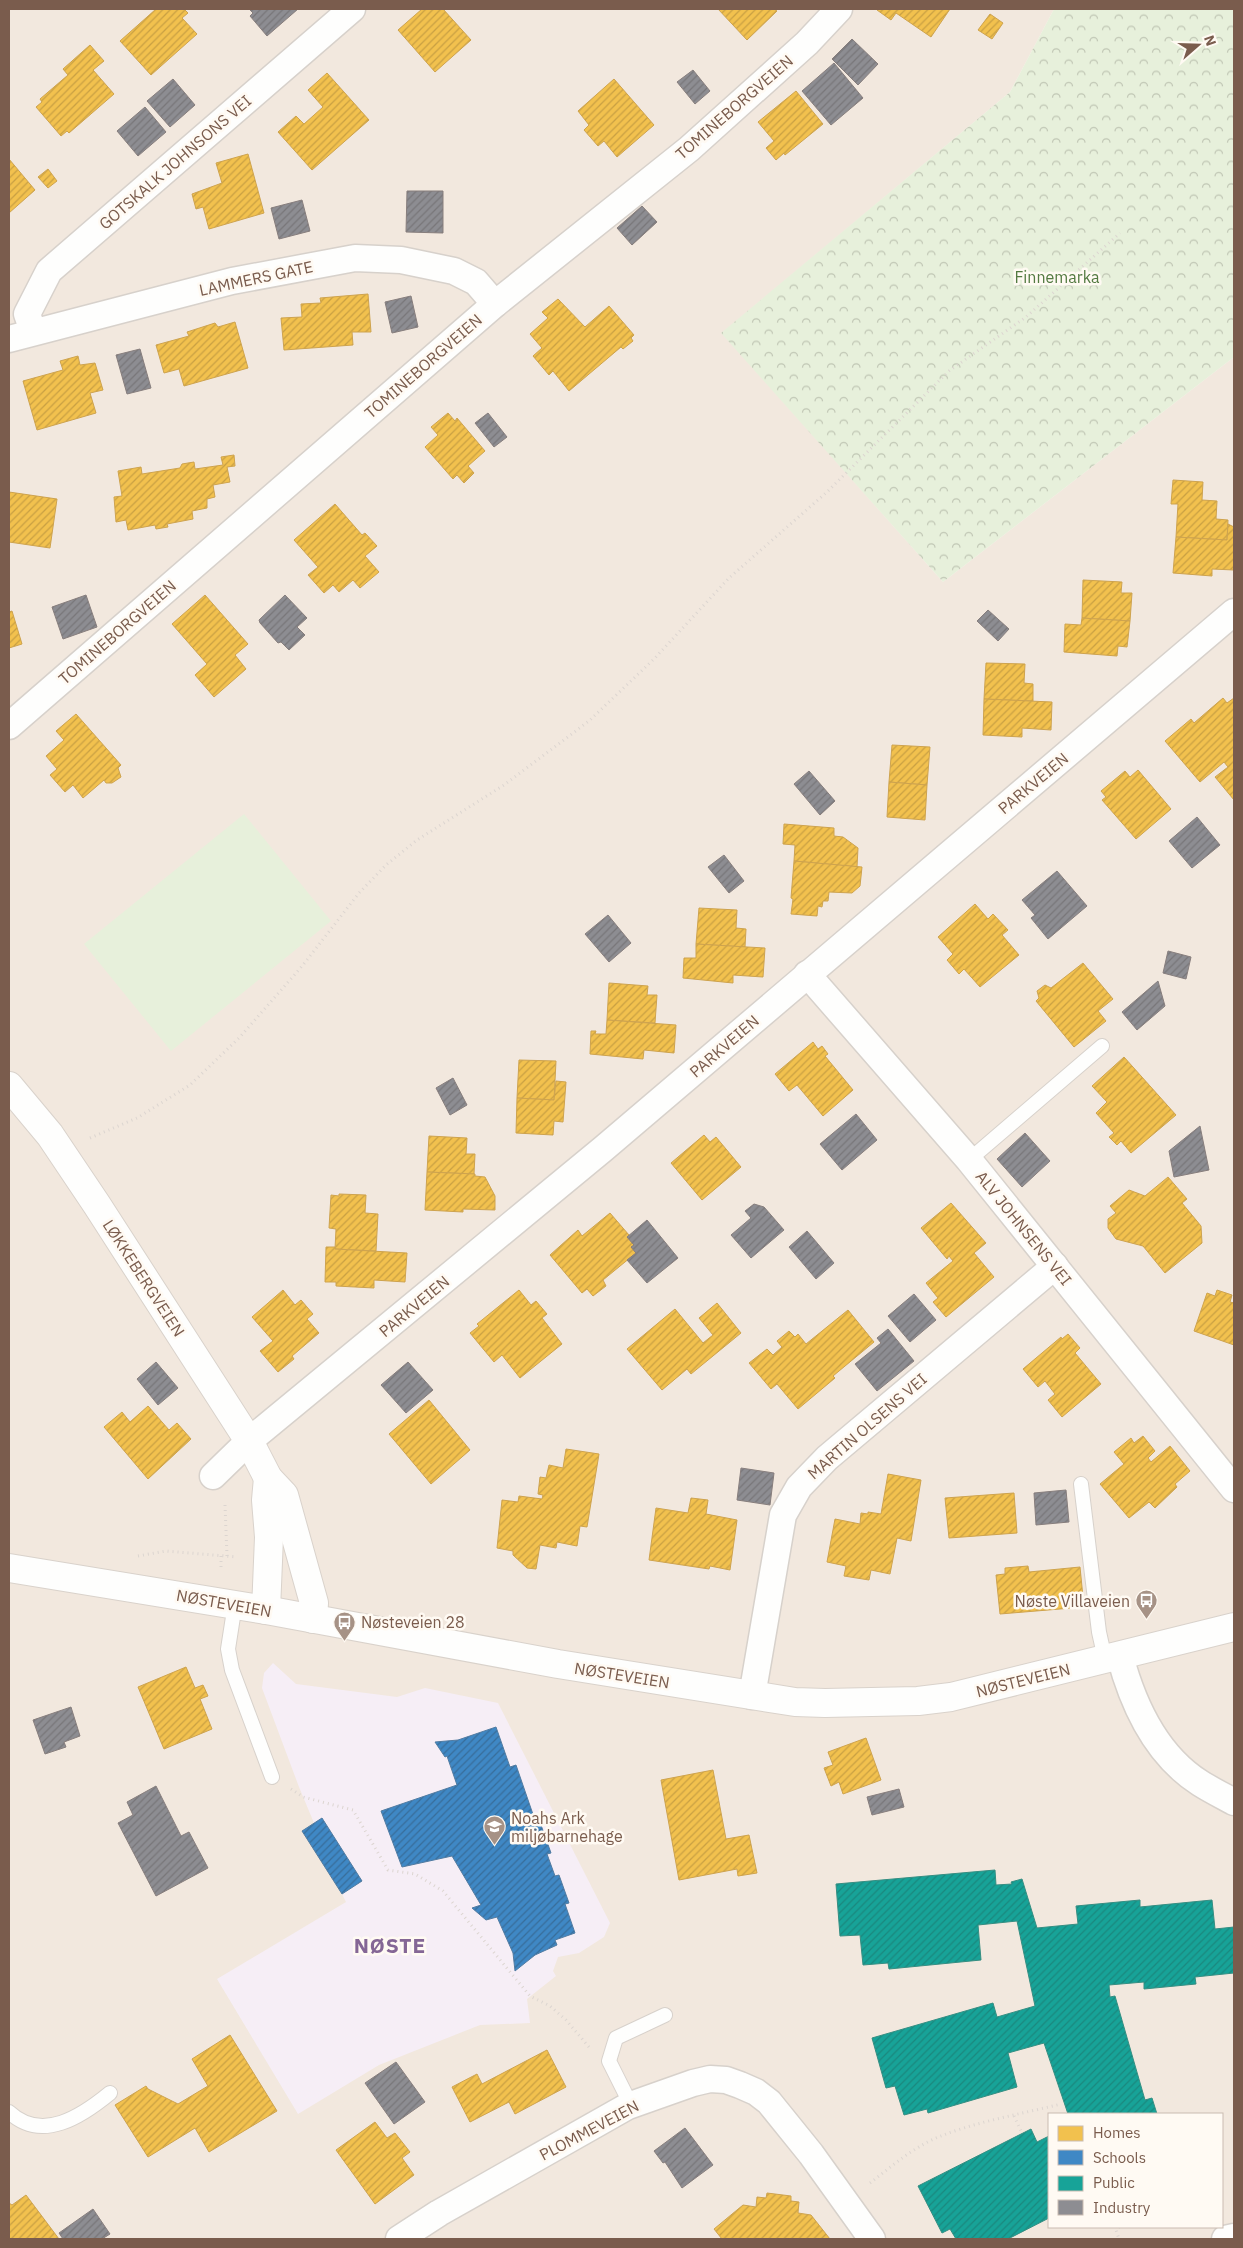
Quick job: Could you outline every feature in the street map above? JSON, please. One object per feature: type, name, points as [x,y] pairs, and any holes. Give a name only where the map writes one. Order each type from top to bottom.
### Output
[{"type":"main road","name":"LØKKEBERGVEIEN","points":[[9,1086],[60,1150],[249,1441],[268,1478],[284,1495],[314,1603],[314,1619]]},
{"type":"main road","points":[[266,1610],[269,1537],[266,1500],[268,1478]]},
{"type":"main road","name":"NØSTEVEIEN","points":[[9,1568],[235,1604],[558,1664],[752,1696],[825,1703],[918,1701],[977,1691],[1234,1627]]},
{"type":"street","name":"GOTSKALK JOHNSONS VEI","points":[[21,335],[28,314],[49,271],[352,9]]},
{"type":"street","name":"TOMINEBORGVEIEN","points":[[9,726],[495,304],[688,149],[807,43],[839,9]]},
{"type":"street","name":"LAMMERS GATE","points":[[21,335],[232,281],[355,258],[401,260],[454,271],[476,282],[495,304]]},
{"type":"street","name":"PARKVEIEN","points":[[216,1473],[249,1441],[603,1149],[1234,612]]},
{"type":"street","name":"ALV JOHNSENS VEI","points":[[807,974],[969,1160],[1234,1488]]},
{"type":"street","name":"MARTIN OLSENS VEI","points":[[752,1696],[783,1515],[799,1487],[827,1458],[1055,1266]]},
{"type":"street","points":[[1113,1658],[1127,1681],[1139,1709],[1165,1752],[1200,1783],[1234,1802]]},
{"type":"street","name":"PLOMMEVEIEN","points":[[399,2239],[439,2213],[631,2105],[693,2082],[710,2079],[726,2080],[756,2092],[775,2109],[811,2154],[872,2239]]},
{"type":"street","points":[[1225,2239],[1234,2237]]},
{"type":"lane","points":[[969,1160],[1102,1046]]},
{"type":"lane","points":[[1080,1484],[1099,1632],[1113,1658]]},
{"type":"lane","points":[[235,1604],[228,1649],[232,1670],[272,1777]]},
{"type":"lane","points":[[631,2105],[609,2061],[616,2038],[666,2015]]},
{"type":"lane","points":[[9,2112],[19,2122],[41,2126],[53,2125],[70,2121],[88,2111],[110,2093]]},
{"type":"path","points":[[60,1150],[137,1118],[190,1085],[240,1037],[303,965],[359,893],[386,865],[417,840],[504,785],[589,721],[654,659],[729,578],[827,492],[949,371],[1026,317],[1120,233]]},
{"type":"path","points":[[216,1473],[224,1489],[227,1556]]},
{"type":"path","points":[[132,1557],[166,1552],[242,1557]]},
{"type":"path","points":[[221,1556],[221,1578]]},
{"type":"path","points":[[312,1799],[353,1810],[388,1870],[415,1874],[443,1890],[530,1996],[550,2006],[566,2020],[586,2045],[609,2061]]},
{"type":"path","points":[[845,2202],[907,2154],[936,2138],[1061,2104]]},
{"type":"path","points":[[1014,2116],[1022,2133]]},
{"type":"shaded area","points":[[9,9],[1054,9],[1010,92],[722,333],[943,582],[1234,357],[1234,2239],[9,2239]]},
{"type":"shaded area","points":[[273,1663],[296,1684],[397,1697],[425,1688],[498,1703],[610,1923],[604,1937],[579,1953],[558,1957],[553,1971],[556,1976],[527,1999],[530,2023],[480,2025],[379,2065],[298,2114],[217,1979],[346,1902],[342,1894],[362,1881],[314,1823],[299,1787],[262,1688],[264,1673]]},
{"type":"green space","name":"Finnemarka","points":[[1054,9],[1234,9],[1234,357],[943,582],[721,333],[1010,92]]},
{"type":"green space","points":[[244,814],[331,921],[171,1051],[84,944]]},
{"type":"building: Homes","points":[[156,9],[184,9],[188,13],[182,18],[197,34],[151,75],[120,41]]},
{"type":"building: Homes","points":[[422,9],[443,9],[471,40],[435,72],[398,30]]},
{"type":"building: Homes","points":[[718,9],[774,9],[777,11],[747,40]]},
{"type":"building: Homes","points":[[877,9],[950,9],[931,37],[896,13],[891,20]]},
{"type":"building: Homes","points":[[990,14],[1003,23],[992,39],[978,30]]},
{"type":"building: Homes","points":[[90,45],[104,61],[93,70],[114,94],[69,133],[67,131],[61,136],[36,107],[42,102],[40,99],[68,75],[63,69]]},
{"type":"building: Homes","points":[[327,73],[369,120],[312,170],[278,132],[296,116],[304,124],[323,107],[308,90]]},
{"type":"building: Homes","points":[[614,79],[654,125],[617,157],[604,141],[598,146],[584,130],[589,125],[578,111]]},
{"type":"building: Homes","points":[[796,91],[823,124],[785,155],[784,153],[776,160],[766,148],[774,141],[758,122]]},
{"type":"building: Homes","points":[[248,154],[264,213],[209,229],[203,207],[196,209],[192,194],[222,183],[216,163]]},
{"type":"building: Homes","points":[[9,159],[35,190],[9,213]]},
{"type":"building: Homes","points":[[48,169],[57,181],[48,188],[38,177]]},
{"type":"building: Homes","points":[[368,294],[371,332],[352,332],[353,345],[284,350],[281,318],[302,317],[301,304],[321,303],[320,298]]},
{"type":"building: Homes","points":[[558,299],[585,327],[609,306],[634,335],[631,338],[633,341],[623,349],[621,347],[569,391],[553,371],[549,375],[533,356],[542,348],[530,334],[548,318],[542,312]]},
{"type":"building: Homes","points":[[235,322],[248,368],[184,386],[179,369],[164,373],[156,345],[189,336],[187,332],[215,323],[218,327]]},
{"type":"building: Homes","points":[[78,356],[80,365],[95,363],[103,390],[90,393],[96,413],[37,430],[23,381],[63,370],[60,361]]},
{"type":"building: Homes","points":[[448,413],[455,421],[457,418],[485,451],[468,466],[474,473],[464,483],[457,475],[453,479],[425,447],[438,435],[431,427]]},
{"type":"building: Homes","points":[[234,455],[235,466],[227,467],[230,482],[213,485],[215,497],[207,499],[207,508],[192,511],[193,519],[167,524],[168,527],[156,529],[155,525],[128,530],[126,520],[116,522],[114,497],[122,496],[118,471],[141,467],[142,474],[180,468],[182,464],[194,462],[195,469],[223,465],[221,457]]},
{"type":"building: Homes","points":[[1173,480],[1203,482],[1202,500],[1217,501],[1216,519],[1228,520],[1227,540],[1176,537],[1178,504],[1171,504]]},
{"type":"building: Homes","points":[[9,492],[57,499],[50,548],[9,542]]},
{"type":"building: Homes","points":[[335,504],[362,535],[365,533],[377,546],[365,556],[379,572],[360,588],[353,580],[339,592],[333,585],[324,593],[308,575],[318,567],[294,540]]},
{"type":"building: Homes","points":[[1228,524],[1234,527],[1234,570],[1212,569],[1212,576],[1173,573],[1176,537],[1227,540]]},
{"type":"building: Homes","points":[[1083,580],[1122,582],[1121,593],[1132,593],[1130,621],[1082,618]]},
{"type":"building: Homes","points":[[205,595],[248,644],[235,655],[246,669],[214,697],[195,675],[207,664],[172,624]]},
{"type":"building: Homes","points":[[12,611],[22,644],[9,648],[9,612]]},
{"type":"building: Homes","points":[[1082,618],[1130,621],[1127,647],[1118,646],[1117,656],[1064,652],[1065,624],[1081,625]]},
{"type":"building: Homes","points":[[986,663],[1025,664],[1024,683],[1033,684],[1033,701],[984,699]]},
{"type":"building: Homes","points":[[1223,698],[1227,703],[1234,698],[1234,800],[1215,777],[1228,767],[1224,762],[1200,782],[1165,741],[1191,719],[1194,723]]},
{"type":"building: Homes","points":[[984,699],[1052,702],[1051,730],[1022,728],[1022,737],[983,735]]},
{"type":"building: Homes","points":[[76,714],[121,765],[118,768],[121,777],[112,783],[106,783],[104,780],[83,798],[73,785],[65,792],[50,775],[57,769],[46,756],[64,740],[56,731]]},
{"type":"building: Homes","points":[[892,745],[930,747],[927,785],[889,782]]},
{"type":"building: Homes","points":[[1138,770],[1171,809],[1136,839],[1102,800],[1106,797],[1101,791],[1125,771],[1130,777]]},
{"type":"building: Homes","points":[[889,782],[927,785],[925,820],[887,817]]},
{"type":"building: Homes","points":[[784,824],[834,828],[834,836],[843,837],[858,848],[857,867],[794,861],[795,845],[783,844]]},
{"type":"building: Homes","points":[[794,861],[862,867],[860,886],[852,893],[829,892],[828,901],[823,901],[822,907],[818,906],[817,916],[791,914]]},
{"type":"building: Homes","points":[[975,904],[988,919],[993,914],[1008,930],[1002,935],[1019,955],[980,987],[964,969],[959,974],[947,960],[953,954],[938,937]]},
{"type":"building: Homes","points":[[699,908],[737,910],[736,928],[746,929],[745,947],[696,944]]},
{"type":"building: Homes","points":[[696,944],[765,948],[763,977],[733,975],[733,983],[683,978],[684,958],[696,958]]},
{"type":"building: Homes","points":[[1083,963],[1113,999],[1098,1011],[1106,1021],[1074,1047],[1036,1001],[1039,998],[1037,991],[1045,985],[1051,988]]},
{"type":"building: Homes","points":[[609,983],[648,986],[647,995],[657,995],[655,1023],[607,1020]]},
{"type":"building: Homes","points":[[607,1020],[676,1025],[674,1053],[644,1050],[643,1059],[590,1054],[591,1031],[596,1031],[595,1034],[606,1034]]},
{"type":"building: Homes","points":[[813,1042],[818,1049],[822,1046],[828,1054],[825,1056],[853,1090],[823,1116],[797,1085],[789,1091],[775,1074]]},
{"type":"building: Homes","points":[[1124,1057],[1176,1115],[1131,1153],[1121,1141],[1117,1145],[1109,1137],[1114,1133],[1096,1113],[1107,1102],[1092,1086]]},
{"type":"building: Homes","points":[[519,1060],[556,1061],[554,1100],[517,1098]]},
{"type":"building: Homes","points":[[556,1081],[566,1082],[563,1122],[554,1121],[553,1135],[516,1133],[517,1098],[554,1100]]},
{"type":"building: Homes","points":[[704,1135],[710,1142],[716,1137],[741,1167],[702,1200],[671,1163]]},
{"type":"building: Homes","points":[[429,1136],[467,1138],[466,1154],[475,1154],[474,1174],[427,1172]]},
{"type":"building: Homes","points":[[427,1172],[475,1174],[475,1176],[485,1177],[495,1196],[495,1210],[463,1209],[463,1212],[425,1210]]},
{"type":"building: Homes","points":[[1168,1177],[1187,1199],[1182,1203],[1201,1226],[1202,1243],[1165,1273],[1143,1246],[1116,1239],[1108,1228],[1108,1219],[1116,1213],[1110,1206],[1129,1190],[1145,1196]]},
{"type":"building: Homes","points":[[339,1194],[366,1195],[365,1213],[378,1214],[376,1251],[335,1249],[336,1229],[329,1228],[331,1195],[339,1196]]},
{"type":"building: Homes","points":[[951,1203],[986,1243],[974,1253],[994,1277],[946,1317],[933,1302],[938,1298],[926,1283],[953,1261],[949,1256],[947,1259],[921,1228]]},
{"type":"building: Homes","points":[[610,1213],[629,1235],[627,1237],[634,1245],[631,1247],[636,1253],[603,1280],[606,1286],[593,1296],[587,1289],[582,1293],[550,1255],[578,1230],[582,1236]]},
{"type":"building: Homes","points":[[326,1247],[407,1253],[405,1282],[374,1280],[374,1288],[336,1286],[336,1282],[325,1282]]},
{"type":"building: Homes","points":[[283,1290],[295,1305],[301,1300],[313,1314],[307,1319],[319,1333],[292,1356],[294,1359],[278,1372],[260,1351],[273,1341],[252,1317]]},
{"type":"building: Homes","points":[[519,1290],[531,1305],[536,1301],[547,1314],[542,1318],[562,1344],[520,1378],[502,1355],[494,1362],[470,1333],[479,1326],[477,1324]]},
{"type":"building: Homes","points":[[1217,1290],[1232,1295],[1230,1302],[1234,1303],[1234,1345],[1194,1331],[1207,1293],[1215,1296]]},
{"type":"building: Homes","points":[[717,1303],[741,1333],[691,1374],[687,1369],[662,1390],[627,1349],[675,1309],[703,1343],[713,1335],[699,1318]]},
{"type":"building: Homes","points":[[848,1310],[874,1342],[833,1376],[835,1378],[798,1409],[777,1384],[771,1389],[749,1363],[767,1349],[773,1355],[782,1347],[777,1341],[789,1331],[795,1337],[798,1334],[806,1344]]},
{"type":"building: Homes","points":[[1068,1334],[1080,1348],[1075,1353],[1101,1384],[1062,1417],[1048,1400],[1055,1394],[1045,1381],[1038,1387],[1023,1369],[1061,1337],[1062,1339]]},
{"type":"building: Homes","points":[[429,1400],[470,1450],[431,1484],[389,1434]]},
{"type":"building: Homes","points":[[148,1406],[169,1430],[177,1423],[191,1439],[148,1479],[104,1427],[122,1412],[130,1422]]},
{"type":"building: Homes","points":[[1143,1436],[1155,1451],[1148,1458],[1151,1462],[1170,1446],[1190,1471],[1175,1484],[1177,1487],[1155,1508],[1149,1502],[1129,1518],[1100,1484],[1124,1464],[1114,1452],[1131,1438],[1134,1443]]},
{"type":"building: Homes","points":[[566,1449],[599,1454],[587,1527],[580,1526],[577,1546],[557,1542],[556,1548],[540,1545],[536,1569],[527,1568],[513,1555],[513,1551],[497,1548],[502,1500],[518,1502],[519,1496],[542,1499],[543,1495],[538,1494],[540,1477],[546,1478],[549,1465],[563,1468]]},
{"type":"building: Homes","points":[[888,1474],[921,1480],[911,1541],[897,1538],[890,1574],[871,1570],[869,1580],[844,1576],[846,1566],[827,1562],[835,1519],[860,1524],[861,1513],[881,1514]]},
{"type":"building: Homes","points":[[1014,1493],[1017,1533],[949,1538],[945,1498]]},
{"type":"building: Homes","points":[[691,1498],[708,1500],[706,1514],[737,1520],[730,1570],[710,1566],[709,1569],[649,1560],[656,1508],[688,1513]]},
{"type":"building: Homes","points":[[1028,1566],[1029,1572],[1080,1567],[1084,1607],[1000,1614],[996,1575],[1005,1574],[1005,1568]]},
{"type":"building: Homes","points":[[186,1667],[195,1688],[203,1685],[208,1696],[200,1699],[212,1729],[164,1749],[138,1687]]},
{"type":"building: Homes","points":[[866,1738],[881,1780],[843,1794],[839,1782],[831,1786],[824,1768],[833,1765],[828,1752]]},
{"type":"building: Homes","points":[[713,1770],[726,1839],[749,1835],[757,1873],[738,1876],[737,1869],[679,1880],[661,1780]]},
{"type":"building: Homes","points":[[230,2035],[277,2111],[209,2152],[195,2128],[148,2157],[115,2105],[146,2086],[148,2089],[178,2104],[208,2086],[192,2059]]},
{"type":"building: Homes","points":[[547,2050],[566,2087],[515,2114],[509,2102],[470,2122],[452,2087],[477,2074],[482,2084]]},
{"type":"building: Homes","points":[[375,2122],[387,2138],[395,2133],[410,2152],[402,2158],[414,2175],[375,2204],[336,2150]]},
{"type":"building: Homes","points":[[767,2193],[791,2196],[791,2201],[799,2202],[798,2213],[811,2215],[830,2239],[722,2239],[714,2229],[743,2205],[756,2207],[757,2197],[766,2198]]},
{"type":"building: Homes","points":[[26,2195],[59,2239],[9,2239],[9,2203],[12,2205]]},
{"type":"building: Schools","points":[[496,1727],[510,1767],[516,1765],[537,1826],[541,1825],[551,1853],[547,1854],[555,1876],[559,1875],[569,1903],[565,1904],[575,1933],[555,1940],[557,1945],[535,1955],[515,1971],[513,1953],[497,1917],[486,1920],[472,1908],[481,1905],[452,1856],[402,1867],[381,1811],[457,1785],[447,1756],[445,1757],[435,1742],[458,1740]]},
{"type":"building: Schools","points":[[322,1818],[362,1881],[342,1894],[302,1831]]},
{"type":"building: Public","points":[[995,1870],[996,1885],[1012,1884],[1011,1882],[1022,1879],[1037,1928],[1078,1924],[1076,1906],[1140,1900],[1140,1907],[1212,1900],[1215,1929],[1234,1927],[1234,1973],[1195,1977],[1196,1984],[1144,1989],[1144,1982],[1109,1985],[1110,1997],[1115,1996],[1145,2100],[1152,2098],[1157,2113],[1068,2113],[1044,2043],[1008,2053],[1017,2087],[928,2113],[927,2109],[904,2115],[895,2086],[886,2088],[872,2038],[993,2003],[997,2017],[1035,2006],[1017,1921],[978,1925],[981,1960],[889,1969],[888,1963],[863,1965],[860,1935],[840,1936],[836,1884]]},
{"type":"building: Public","points":[[1031,2129],[1037,2142],[1048,2136],[1048,2219],[1008,2239],[956,2239],[950,2229],[942,2233],[918,2186]]},
{"type":"building: Industry","points":[[249,9],[298,9],[267,36],[250,16],[253,13]]},
{"type":"building: Industry","points":[[852,39],[878,64],[858,85],[832,59]]},
{"type":"building: Industry","points":[[834,63],[863,98],[831,125],[802,91]]},
{"type":"building: Industry","points":[[693,70],[710,91],[695,104],[677,82]]},
{"type":"building: Industry","points":[[173,79],[195,105],[170,127],[147,101]]},
{"type":"building: Industry","points":[[145,107],[166,132],[138,156],[117,131]]},
{"type":"building: Industry","points":[[407,191],[443,191],[443,233],[406,232]]},
{"type":"building: Industry","points":[[302,200],[310,231],[279,239],[271,208]]},
{"type":"building: Industry","points":[[642,206],[657,222],[632,245],[617,228]]},
{"type":"building: Industry","points":[[411,296],[418,327],[392,333],[385,302]]},
{"type":"building: Industry","points":[[140,349],[151,388],[127,394],[116,355]]},
{"type":"building: Industry","points":[[488,413],[507,437],[494,447],[475,423]]},
{"type":"building: Industry","points":[[86,595],[97,627],[63,639],[52,607]]},
{"type":"building: Industry","points":[[285,595],[307,618],[297,627],[305,635],[289,650],[281,642],[278,643],[259,620]]},
{"type":"building: Industry","points":[[988,610],[1009,629],[998,641],[977,621]]},
{"type":"building: Industry","points":[[809,771],[835,801],[820,815],[794,784]]},
{"type":"building: Industry","points":[[1197,817],[1220,845],[1192,868],[1169,841]]},
{"type":"building: Industry","points":[[724,855],[744,881],[729,893],[708,867]]},
{"type":"building: Industry","points":[[1057,871],[1087,906],[1048,939],[1031,918],[1035,915],[1022,900]]},
{"type":"building: Industry","points":[[608,915],[631,943],[609,962],[585,934]]},
{"type":"building: Industry","points":[[1168,951],[1191,957],[1186,979],[1163,973]]},
{"type":"building: Industry","points":[[1158,981],[1165,1006],[1137,1030],[1122,1012]]},
{"type":"building: Industry","points":[[453,1078],[467,1105],[450,1115],[436,1088]]},
{"type":"building: Industry","points":[[856,1114],[877,1140],[842,1170],[820,1144]]},
{"type":"building: Industry","points":[[1200,1126],[1209,1170],[1174,1177],[1169,1151]]},
{"type":"building: Industry","points":[[1025,1133],[1050,1161],[1022,1187],[997,1159]]},
{"type":"building: Industry","points":[[754,1204],[764,1207],[784,1230],[751,1258],[731,1235],[751,1218],[745,1211]]},
{"type":"building: Industry","points":[[647,1220],[678,1258],[647,1283],[627,1260],[636,1253],[631,1247],[634,1245],[627,1237]]},
{"type":"building: Industry","points":[[807,1231],[834,1263],[816,1279],[789,1247]]},
{"type":"building: Industry","points":[[914,1294],[936,1320],[910,1342],[888,1316]]},
{"type":"building: Industry","points":[[888,1329],[914,1361],[877,1391],[855,1364],[881,1343],[877,1338]]},
{"type":"building: Industry","points":[[156,1362],[178,1388],[158,1405],[137,1379]]},
{"type":"building: Industry","points":[[408,1362],[433,1390],[406,1413],[381,1385]]},
{"type":"building: Industry","points":[[741,1468],[774,1473],[770,1505],[737,1500]]},
{"type":"building: Industry","points":[[1066,1490],[1069,1522],[1036,1525],[1034,1493]]},
{"type":"building: Industry","points":[[71,1707],[80,1736],[64,1742],[66,1747],[45,1754],[33,1720]]},
{"type":"building: Industry","points":[[156,1786],[181,1836],[189,1832],[208,1868],[156,1896],[118,1823],[133,1815],[127,1802]]},
{"type":"building: Industry","points":[[899,1789],[904,1807],[872,1815],[867,1797]]},
{"type":"building: Industry","points":[[396,2062],[425,2102],[394,2124],[365,2083]]},
{"type":"building: Industry","points":[[685,2128],[713,2165],[682,2188],[665,2162],[663,2163],[654,2151]]},
{"type":"building: Industry","points":[[93,2209],[110,2234],[102,2239],[63,2239],[59,2233]]},
{"type":"place","name":"Nøste Villaveien","points":[[1146,1620]]},
{"type":"place","name":"Nøsteveien 28","points":[[345,1641]]},
{"type":"place","name":"Noahs Ark miljøbarnehage","points":[[495,1846]]},
{"type":"district","name":"NØSTE","points":[[390,1945]]}]
